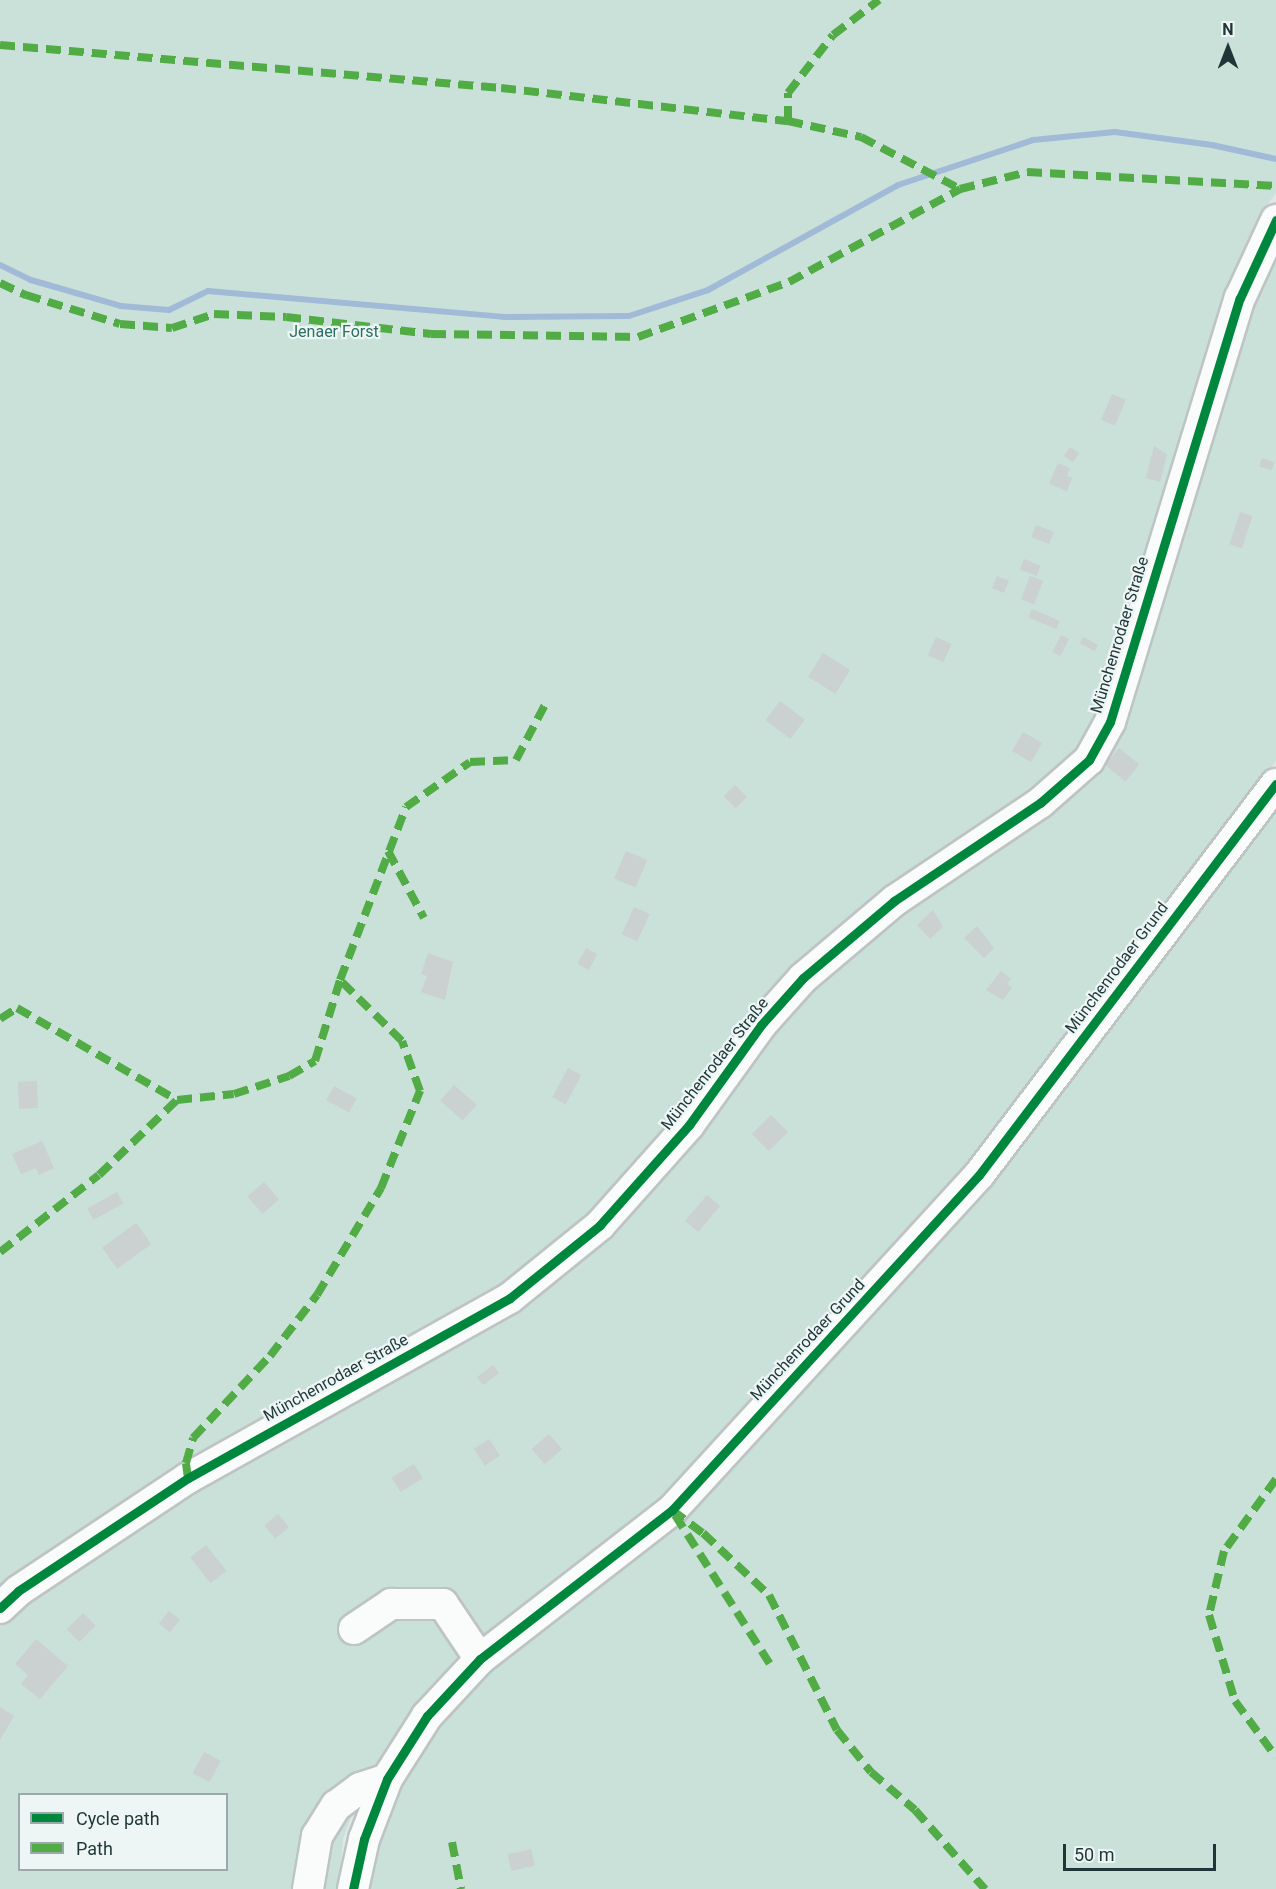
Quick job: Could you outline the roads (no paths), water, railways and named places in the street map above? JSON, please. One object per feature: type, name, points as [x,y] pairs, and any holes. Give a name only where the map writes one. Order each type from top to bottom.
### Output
[{"type":"street","name":"Münchenrodaer Straße","points":[[0,1608],[18,1591],[188,1478],[510,1298],[600,1225],[689,1125],[761,1025],[803,978],[894,902],[1040,803],[1089,760],[1113,711],[1240,298],[1276,220]]},
{"type":"street","name":"Münchenrodaer Grund","points":[[353,1889],[364,1839],[387,1779],[426,1716],[480,1659],[672,1510],[979,1175],[1276,784]]},
{"type":"street","points":[[354,1629],[391,1604],[443,1604],[480,1659]]},
{"type":"street","points":[[308,1889],[317,1836],[336,1806],[360,1788],[387,1779]]},
{"type":"waterway","points":[[0,265],[31,280],[121,306],[169,310],[208,291],[504,317],[629,316],[708,290],[898,185],[1033,140],[1115,132],[1212,145],[1276,159]]},
{"type":"park label","name":"Jenaer Forst","points":[[334,332]]}]
